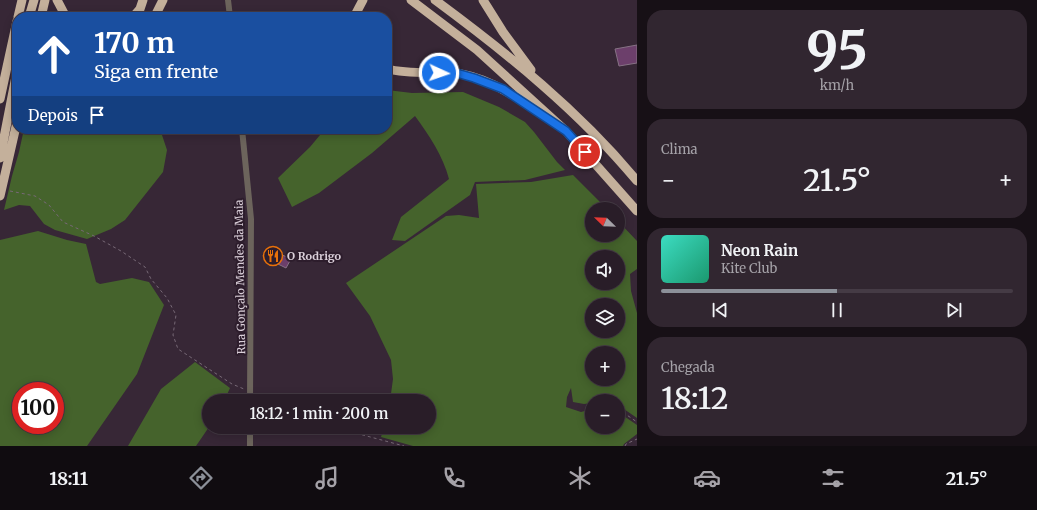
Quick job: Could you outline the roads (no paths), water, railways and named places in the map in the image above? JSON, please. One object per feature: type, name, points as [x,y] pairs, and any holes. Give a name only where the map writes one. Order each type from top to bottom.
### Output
[{"type":"highway","points":[[30,12],[34,0]]},
{"type":"highway","points":[[42,12],[45,0]]},
{"type":"highway","points":[[57,0],[63,12]]},
{"type":"highway","points":[[137,12],[143,0]]},
{"type":"highway","points":[[157,12],[163,0]]},
{"type":"highway","points":[[357,12],[364,0]]},
{"type":"highway","points":[[411,0],[477,50],[566,131],[637,211]]},
{"type":"highway","points":[[435,0],[547,88]]},
{"type":"highway","points":[[483,0],[528,66],[547,88],[600,140],[637,181]]},
{"type":"highway","points":[[0,99],[12,44]]},
{"type":"highway","points":[[392,70],[401,73],[460,74],[485,81],[513,95],[566,131]]},
{"type":"highway","points":[[0,158],[12,97]]},
{"type":"highway","points":[[0,196],[14,134]]},
{"type":"street","points":[[228,0],[229,12]]},
{"type":"street","name":"Rua Gonçalo Mendes da Maia","points":[[242,134],[251,219],[251,394]]},
{"type":"street","points":[[250,434],[250,446]]},
{"type":"place","name":"O Rodrigo","points":[[273,256]]}]
